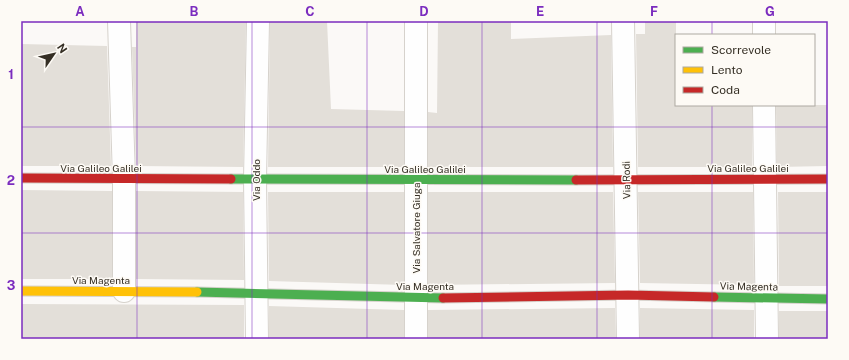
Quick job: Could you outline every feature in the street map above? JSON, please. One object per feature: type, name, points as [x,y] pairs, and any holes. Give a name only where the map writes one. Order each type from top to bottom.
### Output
[{"type":"street","points":[[119,21],[124,179],[124,291]]},
{"type":"street","name":"Via Oddo","points":[[257,339],[255,179],[258,21]]},
{"type":"street","name":"Via Salvatore Giuga","points":[[416,21],[416,339]]},
{"type":"street","name":"Via Rodi","points":[[623,21],[628,339]]},
{"type":"street","points":[[764,21],[764,34]]},
{"type":"street","points":[[764,106],[767,339]]},
{"type":"street","name":"Via Galileo Galilei","points":[[21,178],[416,180],[828,179]]},
{"type":"street","name":"Via Magenta","points":[[21,291],[257,293],[416,298],[628,296],[828,299]]},
{"type":"building","points":[[136,21],[246,21],[243,167],[136,166],[132,47],[136,47]]},
{"type":"building","points":[[270,21],[327,21],[331,109],[404,111],[404,167],[268,167]]},
{"type":"building","points":[[438,21],[511,21],[511,39],[611,35],[613,167],[428,167],[428,112],[437,113]]},
{"type":"building","points":[[645,21],[676,21],[675,106],[752,106],[752,167],[638,167],[636,34],[645,34]]},
{"type":"building","points":[[21,44],[107,46],[111,166],[21,166]]},
{"type":"building","points":[[828,105],[828,166],[777,167],[776,106]]},
{"type":"building","points":[[21,190],[112,191],[112,279],[21,279]]},
{"type":"building","points":[[136,191],[243,192],[244,280],[136,279]]},
{"type":"building","points":[[268,192],[404,192],[404,285],[269,281]]},
{"type":"building","points":[[428,192],[613,192],[615,283],[428,285]]},
{"type":"building","points":[[638,192],[753,192],[754,285],[640,283]]},
{"type":"building","points":[[778,192],[828,192],[828,286],[779,286]]},
{"type":"building","points":[[21,304],[244,305],[244,339],[21,339]]},
{"type":"building","points":[[269,306],[404,310],[404,339],[269,339]]},
{"type":"building","points":[[615,308],[616,339],[428,339],[428,310]]},
{"type":"building","points":[[640,308],[754,310],[754,339],[640,339]]},
{"type":"building","points":[[779,311],[828,311],[828,339],[779,339]]},
{"type":"traffic: fast","points":[[231,179],[576,180]]},
{"type":"traffic: fast","points":[[197,292],[443,298]]},
{"type":"traffic: fast","points":[[714,297],[828,299]]},
{"type":"traffic: slow","points":[[21,291],[197,292]]},
{"type":"traffic: jam","points":[[21,178],[231,179]]},
{"type":"traffic: jam","points":[[576,180],[828,179]]},
{"type":"traffic: jam","points":[[443,298],[628,295],[714,297]]}]
